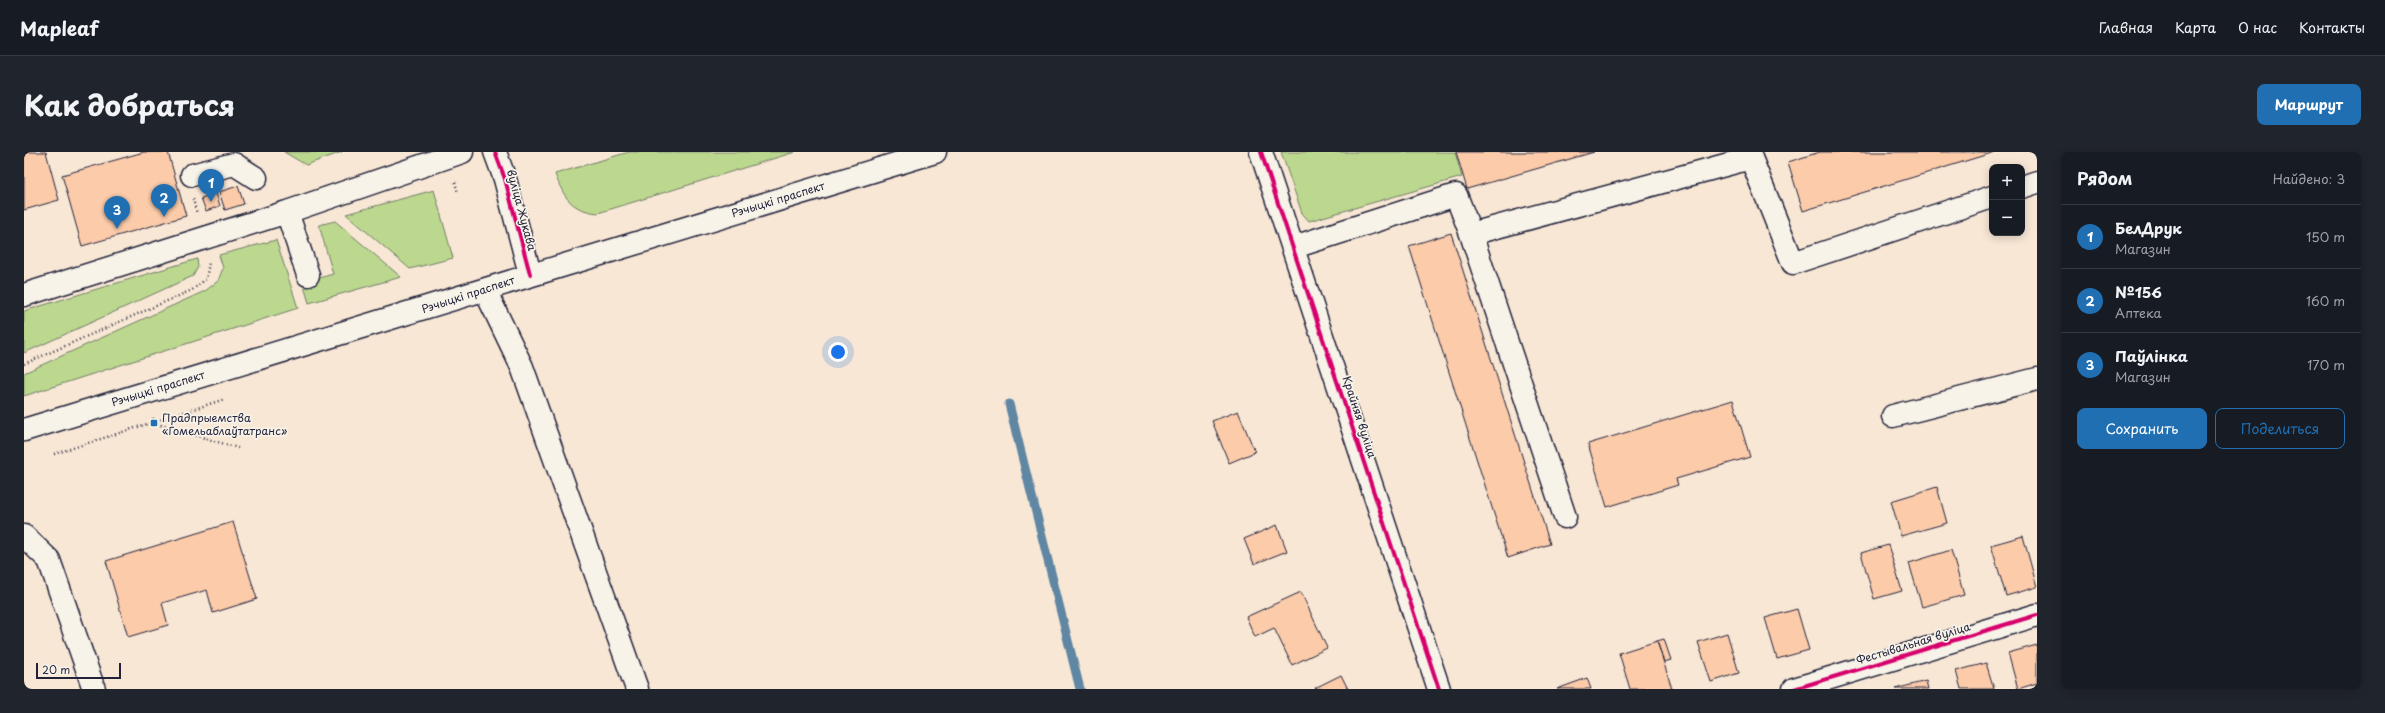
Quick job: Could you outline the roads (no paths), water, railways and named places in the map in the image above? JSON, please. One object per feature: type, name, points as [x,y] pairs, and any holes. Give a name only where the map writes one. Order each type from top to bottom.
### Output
[{"type":"street","points":[[24,295],[287,212],[462,152]]},
{"type":"street","name":"вуліца Жукава","points":[[495,152],[505,179],[530,274]]},
{"type":"street","name":"Рэчыцкі праспект","points":[[24,430],[485,290],[530,274],[935,152]]},
{"type":"street","name":"Крайняя вуліца","points":[[1262,152],[1439,689]]},
{"type":"street","points":[[1471,234],[1751,158],[1793,263],[1989,198]]},
{"type":"street","points":[[192,175],[234,164],[256,178]]},
{"type":"street","points":[[2025,186],[2037,182]]},
{"type":"street","points":[[1294,247],[1456,195],[1471,234],[1565,517]]},
{"type":"street","points":[[287,212],[308,275]]},
{"type":"street","points":[[485,290],[522,367],[637,689]]},
{"type":"street","points":[[1893,416],[2037,379]]},
{"type":"street","points":[[24,536],[49,560],[94,689]]},
{"type":"street","name":"Фестывальная вуліца","points":[[1794,689],[2037,615]]},
{"type":"waterway","points":[[1009,404],[1080,689]]},
{"type":"place","name":"БелДрук","points":[[211,202]]},
{"type":"place","name":"№156","points":[[164,217]]},
{"type":"place","name":"Паўлінка","points":[[117,229]]},
{"type":"place","name":"Прадпрыемства «Гомельаблаўтатранс»","points":[[154,423]]}]
